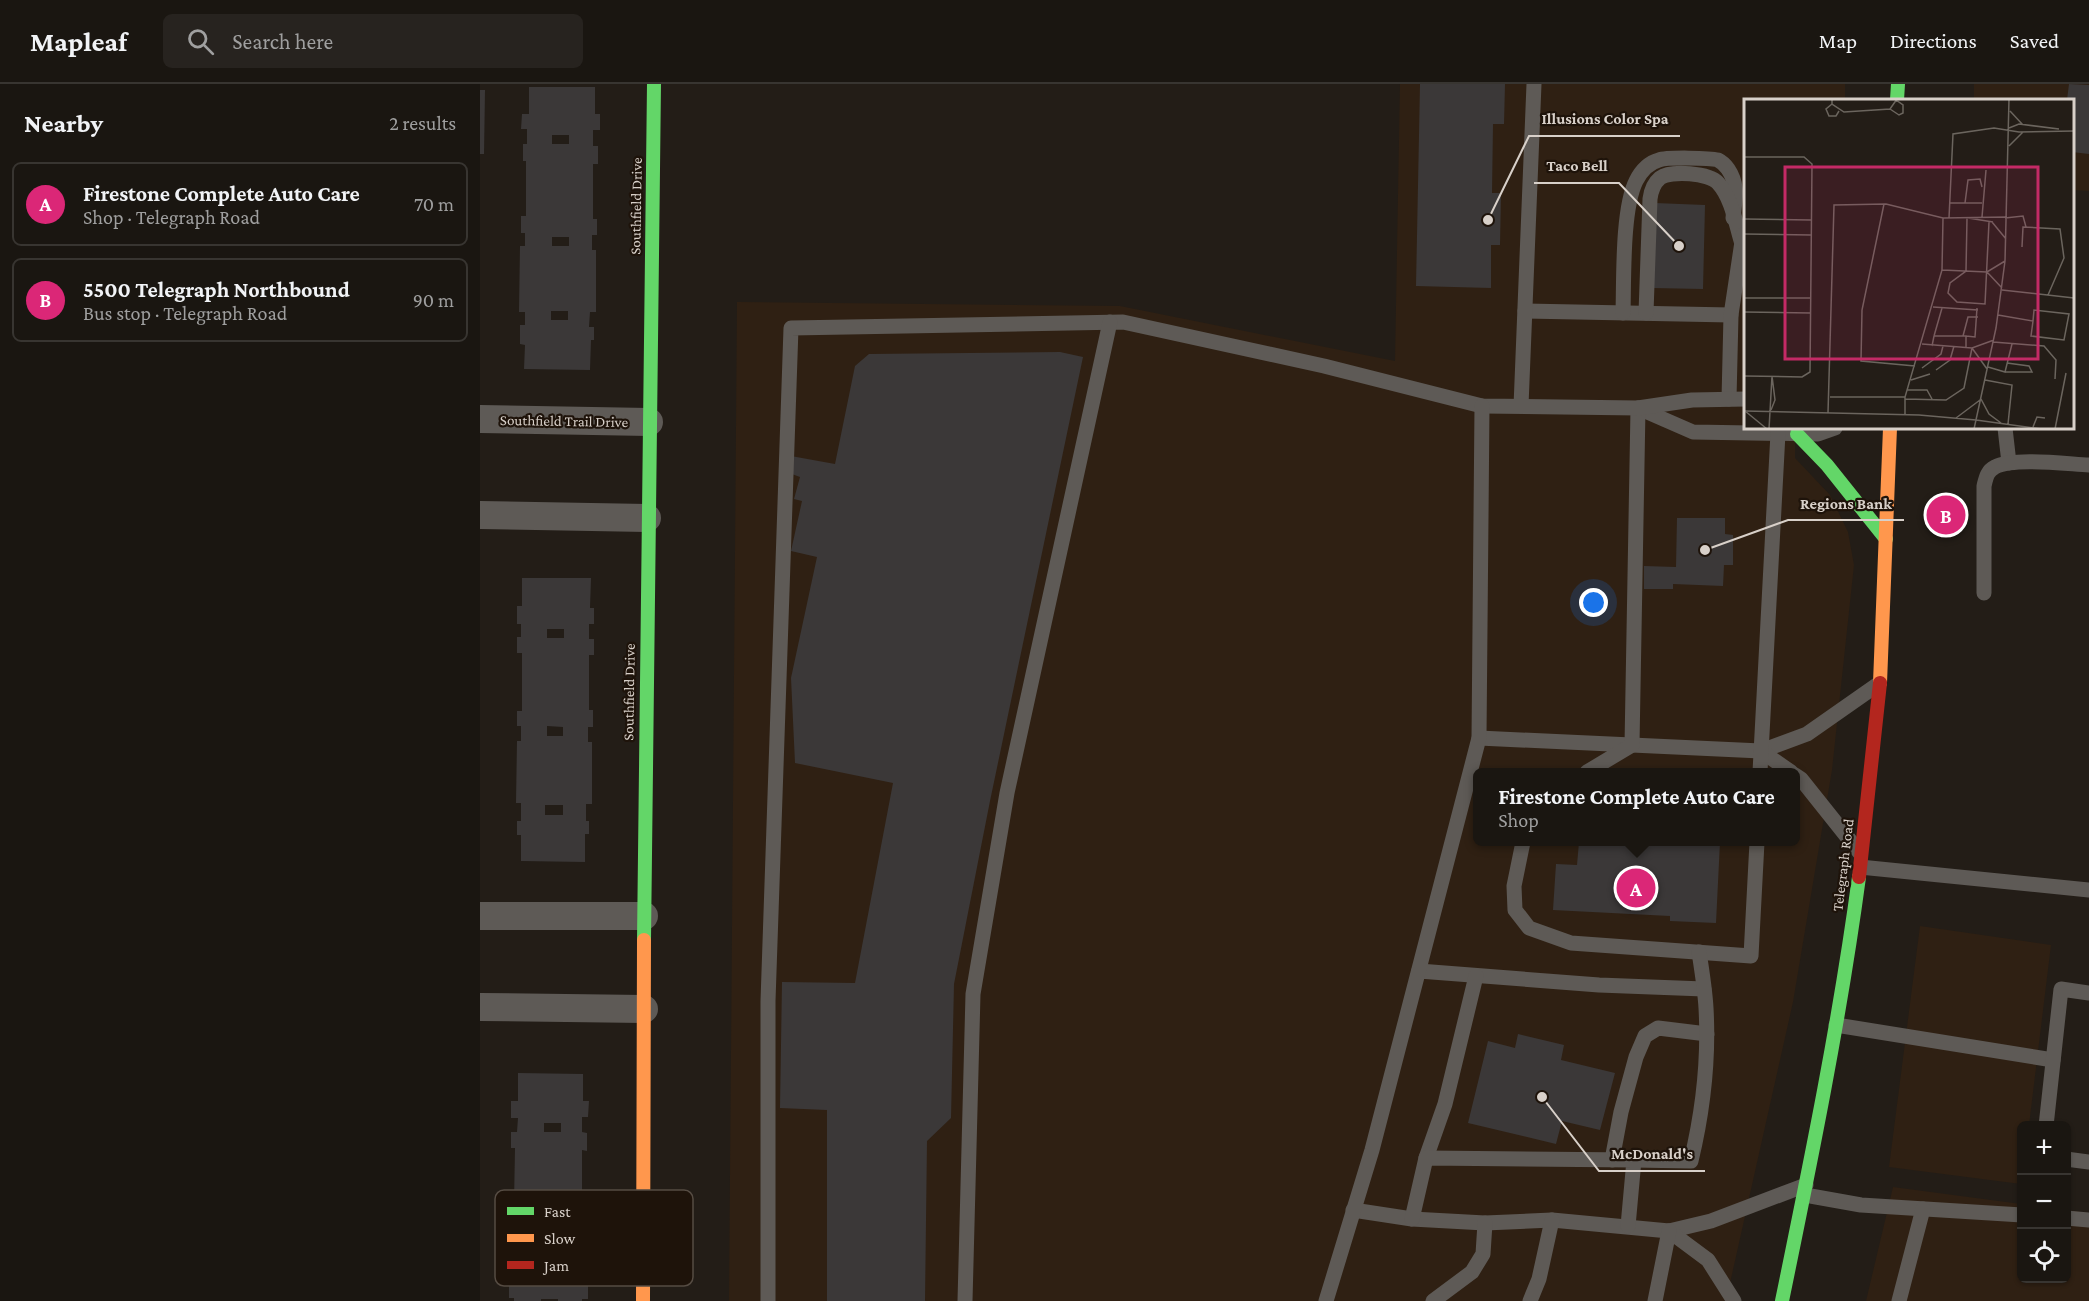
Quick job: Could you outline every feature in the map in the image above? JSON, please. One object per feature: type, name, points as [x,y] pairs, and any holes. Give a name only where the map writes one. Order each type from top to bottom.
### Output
[{"type":"street","name":"Southfield Drive","points":[[643,1190],[647,518],[654,84]]},
{"type":"street","points":[[1897,99],[1898,84]]},
{"type":"street","name":"Southfield Trail Drive","points":[[480,419],[649,422]]},
{"type":"street","name":"Telegraph Road","points":[[1782,1301],[1806,1190],[1836,1025],[1861,861],[1880,684],[1890,429]]},
{"type":"street","points":[[1797,434],[1827,465],[1886,539]]},
{"type":"street","points":[[480,515],[647,518]]},
{"type":"street","points":[[480,916],[644,916]]},
{"type":"street","points":[[480,1007],[644,1009]]},
{"type":"street","name":"Southfield Drive","points":[[643,1286],[643,1301]]},
{"type":"lane","points":[[1521,406],[1534,84]]},
{"type":"lane","points":[[1623,312],[1627,219],[1631,194],[1643,169],[1655,161],[1666,158],[1718,160],[1729,169],[1735,182],[1742,244],[1731,315],[1729,399]]},
{"type":"lane","points":[[1646,313],[1650,199],[1658,179],[1669,174],[1703,175],[1713,178],[1724,191],[1739,221]]},
{"type":"lane","points":[[1525,311],[1731,315]]},
{"type":"lane","points":[[965,1301],[973,994],[1007,793],[1110,322]]},
{"type":"lane","points":[[768,1301],[768,1000],[791,328],[1123,322],[1313,363],[1482,406],[1638,408],[1692,400],[1744,399]]},
{"type":"lane","points":[[1326,1301],[1372,1150],[1479,738],[1482,406]]},
{"type":"lane","points":[[1638,408],[1694,432],[1818,434],[1832,429]]},
{"type":"lane","points":[[1632,745],[1638,408]]},
{"type":"lane","points":[[2004,429],[2009,463]]},
{"type":"lane","points":[[1760,768],[1778,433]]},
{"type":"lane","points":[[1984,593],[1984,486],[1986,475],[1995,467],[2009,463],[2089,465]]},
{"type":"lane","points":[[1479,738],[1761,751],[1807,734],[1880,684]]},
{"type":"lane","points":[[1594,768],[1632,745]]},
{"type":"lane","points":[[1761,751],[1785,768]]},
{"type":"lane","points":[[1800,778],[1861,861],[2089,890]]},
{"type":"lane","points":[[1522,846],[1514,886],[1515,910],[1529,928],[1571,943],[1751,956],[1757,846]]},
{"type":"lane","points":[[1426,1158],[1690,1161],[1701,1118],[1707,1034],[1699,952]]},
{"type":"lane","points":[[1419,971],[1704,989]]},
{"type":"lane","points":[[1412,1219],[1426,1158],[1445,1104],[1476,976]]},
{"type":"lane","points":[[2046,1121],[2061,989],[2089,993]]},
{"type":"lane","points":[[1836,1025],[2054,1060]]},
{"type":"lane","points":[[1612,1160],[1621,1112],[1644,1036],[1658,1028],[1707,1034]]},
{"type":"lane","points":[[1628,1226],[1634,1160]]},
{"type":"lane","points":[[2071,1160],[2089,1162]]},
{"type":"lane","points":[[1353,1210],[1412,1219],[1485,1223],[1552,1220],[1669,1231],[1711,1221],[1806,1190],[1861,1205],[2017,1215]]},
{"type":"lane","points":[[1899,1301],[1923,1209]]},
{"type":"lane","points":[[2071,1218],[2089,1220]]},
{"type":"lane","points":[[1530,1301],[1539,1279],[1552,1220]]},
{"type":"lane","points":[[1433,1301],[1472,1272],[1483,1254],[1485,1223]]},
{"type":"lane","points":[[1655,1301],[1669,1231]]},
{"type":"lane","points":[[1669,1231],[1708,1260],[1734,1301]]},
{"type":"shaded area","points":[[1400,84],[1845,84],[1845,99],[1744,99],[1744,429],[1795,429],[1795,458],[1830,495],[1848,532],[1854,565],[1832,770],[1793,1002],[1726,1301],[729,1301],[737,302],[1120,306],[1395,361]]},
{"type":"shaded area","points":[[1974,84],[2089,84],[2089,191],[2074,190],[2074,99],[1974,99]]},
{"type":"shaded area","points":[[1920,926],[2051,945],[2029,1121],[2017,1121],[2017,1183],[1889,1167]]},
{"type":"shaded area","points":[[1893,1187],[2017,1203],[2017,1283],[2071,1283],[2071,1211],[2089,1213],[2089,1301],[1866,1301]]},
{"type":"building","points":[[1420,84],[1505,84],[1504,124],[1493,124],[1492,193],[1501,193],[1500,245],[1491,245],[1491,288],[1416,286]]},
{"type":"building","points":[[2069,84],[2089,85],[2089,154],[2074,152],[2074,99],[2067,99]]},
{"type":"building","points":[[529,87],[595,87],[595,114],[600,114],[600,130],[593,130],[593,146],[598,146],[598,164],[593,164],[593,219],[597,219],[597,235],[592,235],[592,250],[596,250],[596,312],[590,312],[589,327],[594,327],[594,340],[591,340],[590,370],[524,369],[525,345],[520,344],[520,325],[525,325],[525,312],[519,312],[520,246],[525,246],[525,233],[521,233],[521,216],[526,216],[526,161],[523,161],[523,144],[527,144],[527,129],[521,129],[522,114],[529,114]],"holes":[[[552,135],[569,135],[569,144],[552,144]],[[552,237],[569,237],[569,246],[552,246]],[[551,311],[568,311],[568,320],[551,320]]]},
{"type":"building","points":[[480,90],[485,90],[484,154],[480,154]]},
{"type":"building","points":[[1655,203],[1705,205],[1703,289],[1652,288]]},
{"type":"building","points":[[1060,352],[1083,357],[954,984],[951,1118],[927,1141],[925,1301],[827,1301],[827,1110],[780,1108],[782,982],[855,983],[893,783],[795,763],[791,678],[817,557],[791,551],[802,501],[794,499],[800,477],[789,473],[791,456],[835,464],[855,366],[869,354]]},
{"type":"building","points":[[1677,518],[1725,518],[1725,534],[1733,535],[1733,565],[1724,565],[1723,586],[1673,584],[1673,589],[1644,589],[1644,566],[1676,567]]},
{"type":"building","points":[[522,578],[591,578],[590,608],[594,608],[594,624],[589,624],[589,639],[594,639],[594,655],[589,655],[589,710],[593,710],[593,727],[588,727],[588,742],[592,742],[592,804],[586,804],[589,834],[585,834],[585,862],[521,861],[521,835],[517,835],[517,821],[521,821],[521,803],[516,803],[517,741],[521,741],[521,726],[517,726],[517,711],[522,711],[522,653],[517,653],[517,637],[521,637],[521,624],[517,624],[517,606],[522,606]],"holes":[[[547,629],[564,629],[564,638],[547,638]],[[547,726],[563,727],[563,736],[547,736]],[[545,805],[563,805],[563,815],[545,815]]]},
{"type":"building","points":[[1579,846],[1720,846],[1716,923],[1670,921],[1670,916],[1553,910],[1556,864],[1577,865]]},
{"type":"building","points":[[1518,1034],[1564,1045],[1561,1060],[1615,1073],[1600,1130],[1562,1121],[1556,1144],[1468,1123],[1488,1041],[1515,1048]]},
{"type":"building","points":[[518,1073],[583,1074],[583,1101],[589,1101],[588,1117],[582,1117],[582,1132],[587,1133],[587,1151],[582,1150],[582,1190],[514,1190],[515,1148],[511,1148],[511,1132],[517,1132],[518,1118],[511,1118],[511,1101],[518,1101]],"holes":[[[544,1123],[561,1123],[561,1132],[544,1132]]]},
{"type":"building","points":[[509,1286],[588,1286],[588,1299],[582,1299],[582,1301],[541,1299],[541,1301],[514,1301],[514,1298],[509,1298]]},
{"type":"traffic: fast","points":[[644,940],[654,84]]},
{"type":"traffic: fast","points":[[1897,99],[1898,84]]},
{"type":"traffic: fast","points":[[1797,434],[1827,465],[1886,539]]},
{"type":"traffic: fast","points":[[1782,1301],[1834,1036],[1859,877]]},
{"type":"traffic: slow","points":[[1880,683],[1890,429]]},
{"type":"traffic: slow","points":[[643,1190],[644,940]]},
{"type":"traffic: slow","points":[[643,1286],[643,1301]]},
{"type":"traffic: jam","points":[[1859,877],[1880,683]]},
{"type":"place","name":"Illusions Color Spa","points":[[1488,220]]},
{"type":"place","name":"Taco Bell","points":[[1679,246]]},
{"type":"place","name":"5500 Telegraph Northbound","points":[[1946,515]]},
{"type":"place","name":"Regions Bank","points":[[1705,550]]},
{"type":"place","name":"Firestone Complete Auto Care","points":[[1636,888]]},
{"type":"place","name":"McDonald's","points":[[1542,1097]]}]
